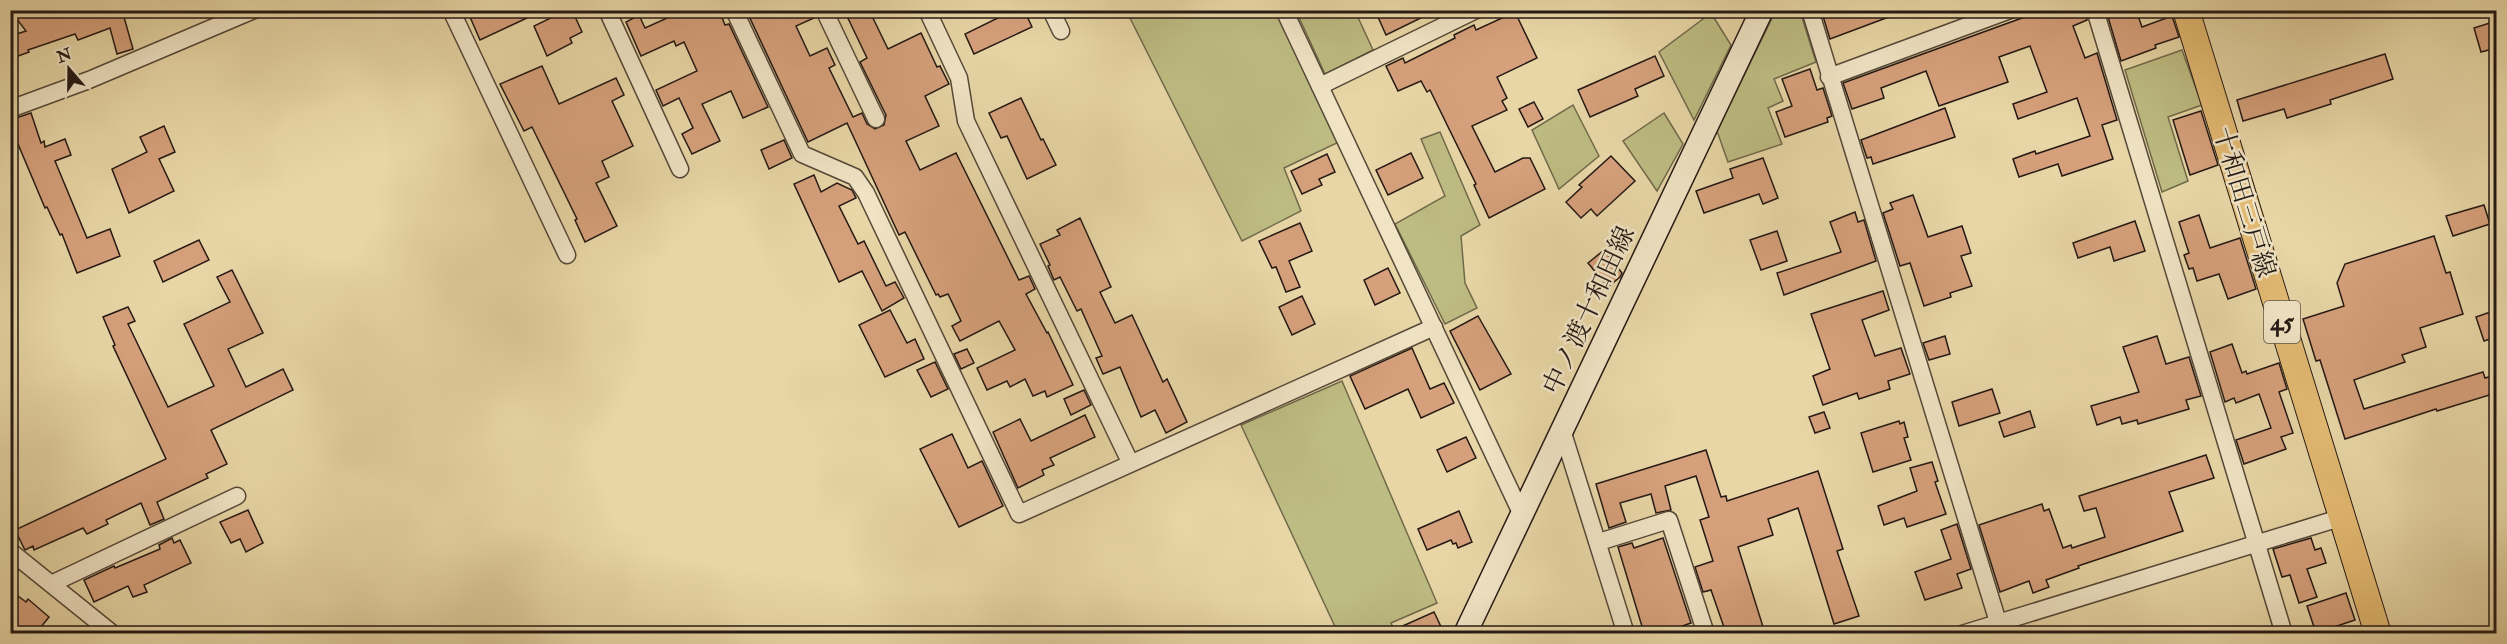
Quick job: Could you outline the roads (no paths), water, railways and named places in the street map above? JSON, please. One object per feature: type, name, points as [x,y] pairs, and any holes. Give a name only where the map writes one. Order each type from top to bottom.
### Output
[{"type":"main road","name":"中ノ渡十和田線","points":[[1466,633],[1762,10]]},
{"type":"main road","name":"十和田三戸線","points":[[2186,10],[2378,633]]},
{"type":"street","points":[[10,109],[89,80],[254,10]]},
{"type":"street","points":[[451,10],[567,255]]},
{"type":"street","points":[[607,10],[680,169]]},
{"type":"street","points":[[734,10],[802,154],[855,177],[866,193],[1019,514],[1130,462],[1434,327]]},
{"type":"street","points":[[825,10],[876,119]]},
{"type":"street","points":[[927,10],[959,78],[966,121],[1130,462]]},
{"type":"street","points":[[1051,10],[1061,31]]},
{"type":"street","points":[[1284,10],[1522,515]]},
{"type":"street","points":[[1320,86],[1476,10]]},
{"type":"street","points":[[1810,10],[1998,622]]},
{"type":"street","points":[[1829,77],[2010,10]]},
{"type":"street","points":[[2096,10],[2284,633]]},
{"type":"street","points":[[1562,430],[1626,633]]},
{"type":"street","points":[[51,584],[237,496]]},
{"type":"street","points":[[1962,633],[2343,517]]},
{"type":"street","points":[[1599,542],[1669,520],[1706,633]]},
{"type":"street","points":[[10,551],[114,633]]}]
